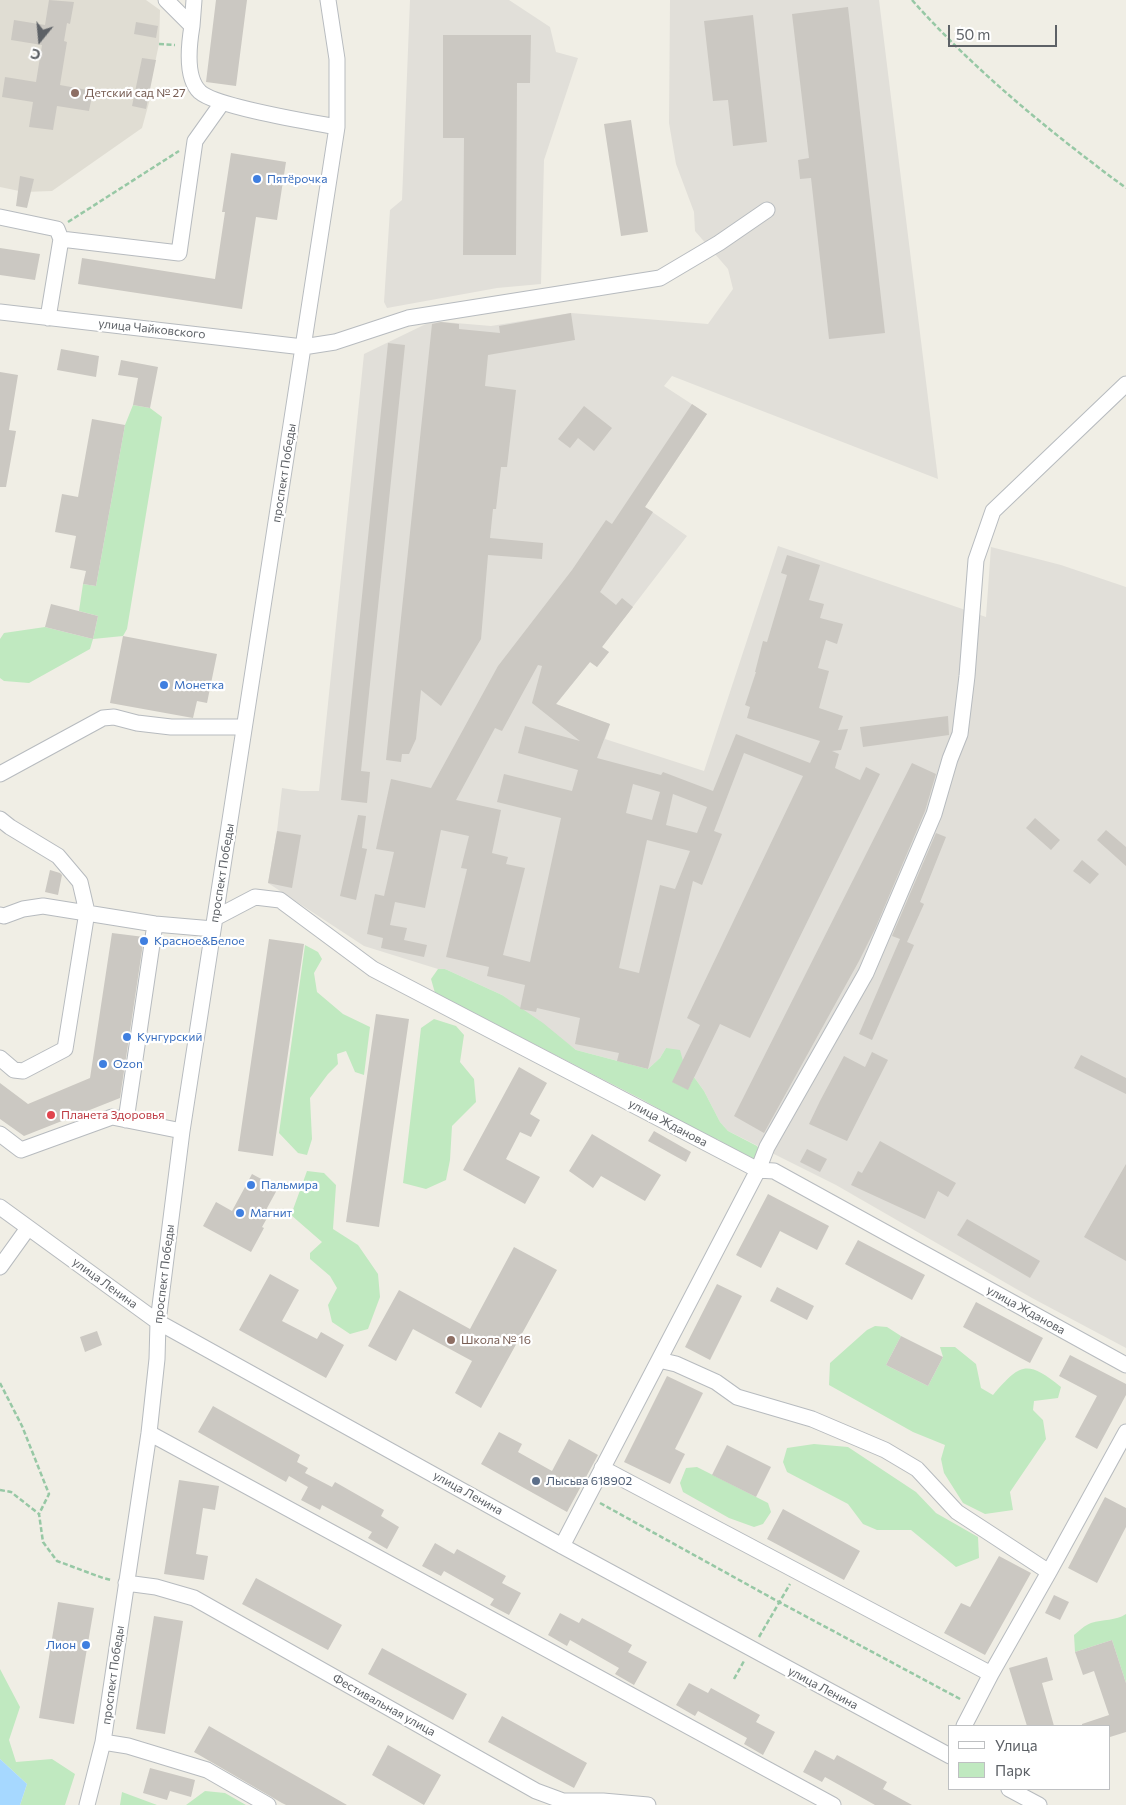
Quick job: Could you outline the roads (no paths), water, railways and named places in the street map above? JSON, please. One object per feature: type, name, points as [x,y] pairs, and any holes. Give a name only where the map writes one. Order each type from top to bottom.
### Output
[{"type":"street","points":[[166,0],[192,26]]},
{"type":"street","points":[[194,0],[189,46],[191,78],[200,92],[222,103],[337,127]]},
{"type":"street","name":"проспект Победы","points":[[88,1805],[103,1742],[149,1433],[157,1359],[158,1322],[182,1131],[337,127],[338,59],[328,0]]},
{"type":"street","points":[[0,217],[59,234],[179,253],[195,141],[222,103]]},
{"type":"street","name":"улица Чайковского","points":[[0,312],[303,347],[335,342],[408,318],[660,278],[719,243],[767,210]]},
{"type":"street","points":[[48,318],[59,234]]},
{"type":"street","points":[[562,1546],[758,1170],[767,1147],[866,973],[934,814],[950,759],[960,734],[967,676],[976,560],[994,511],[1126,384]]},
{"type":"street","points":[[0,774],[104,718],[114,717],[137,723],[172,727],[244,727]]},
{"type":"street","points":[[0,819],[58,856],[80,882],[87,912],[65,1049],[23,1071],[14,1070],[0,1058]]},
{"type":"street","name":"улица Жданова","points":[[214,924],[255,897],[280,900],[373,969],[758,1170],[774,1171],[1126,1365]]},
{"type":"street","points":[[0,915],[4,916],[23,909],[43,906],[155,924],[214,924]]},
{"type":"street","points":[[126,1120],[155,924]]},
{"type":"street","points":[[0,1134],[21,1150],[112,1116],[182,1131]]},
{"type":"street","name":"улица Ленина","points":[[0,1207],[158,1322],[562,1546],[948,1755]]},
{"type":"street","points":[[0,1267],[28,1228]]},
{"type":"street","points":[[659,1360],[676,1364],[716,1382],[737,1397],[812,1419],[886,1450],[917,1469],[956,1512],[1049,1572]]},
{"type":"street","points":[[965,1725],[1126,1432]]},
{"type":"street","points":[[149,1433],[833,1805]]},
{"type":"street","points":[[602,1468],[991,1674]]},
{"type":"street","name":"Фестивальная улица","points":[[126,1583],[156,1586],[194,1598],[536,1798],[648,1805]]},
{"type":"street","points":[[103,1742],[128,1746],[207,1770],[268,1805]]},
{"type":"street","points":[[1011,1790],[1039,1805]]},
{"type":"water","points":[[0,1759],[27,1784],[20,1805],[0,1805]]},
{"type":"place","name":"Детский сад № 27","points":[[75,93]]},
{"type":"place","name":"Пятёрочка","points":[[257,179]]},
{"type":"place","name":"Монетка","points":[[164,685]]},
{"type":"place","name":"Красное&Белое","points":[[144,941]]},
{"type":"place","name":"Кунгурский","points":[[127,1037]]},
{"type":"place","name":"Ozon","points":[[103,1064]]},
{"type":"place","name":"Планета Здоровья","points":[[51,1115]]},
{"type":"place","name":"Пальмира","points":[[251,1185]]},
{"type":"place","name":"Магнит","points":[[240,1213]]},
{"type":"place","name":"Школа № 16","points":[[451,1340]]},
{"type":"place","name":"Лысьва 618902","points":[[536,1481]]},
{"type":"place","name":"Лион","points":[[86,1645]]}]
